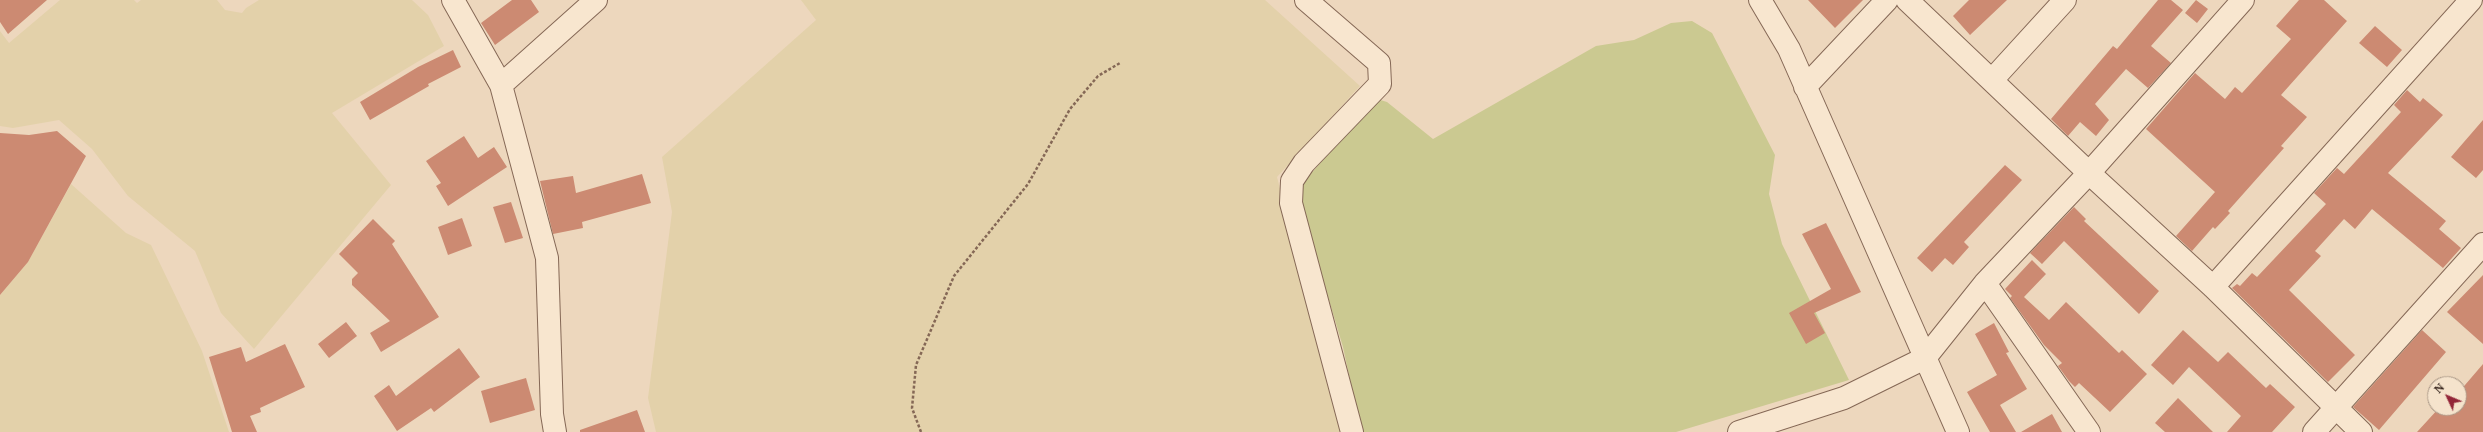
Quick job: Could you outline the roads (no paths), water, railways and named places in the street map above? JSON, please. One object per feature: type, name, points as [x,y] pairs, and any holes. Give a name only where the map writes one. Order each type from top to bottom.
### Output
[{"type":"street","points":[[453,0],[501,85],[547,258],[552,414],[555,432]]},
{"type":"street","points":[[501,85],[596,0]]},
{"type":"street","points":[[1306,0],[1379,63],[1380,84],[1304,163],[1292,181],[1291,203],[1352,432]]},
{"type":"street","points":[[1760,0],[1778,26],[1958,432]]},
{"type":"street","points":[[1805,87],[1887,0]]},
{"type":"street","points":[[1907,0],[2089,173],[2212,287],[2361,432]]},
{"type":"street","points":[[1992,80],[2065,0]]},
{"type":"street","points":[[1739,432],[1844,398],[1925,358],[1985,283],[2089,173],[2243,0]]},
{"type":"street","points":[[2212,287],[2471,0]]},
{"type":"street","points":[[2314,432],[2483,244]]},
{"type":"street","points":[[1985,283],[2089,432]]}]
